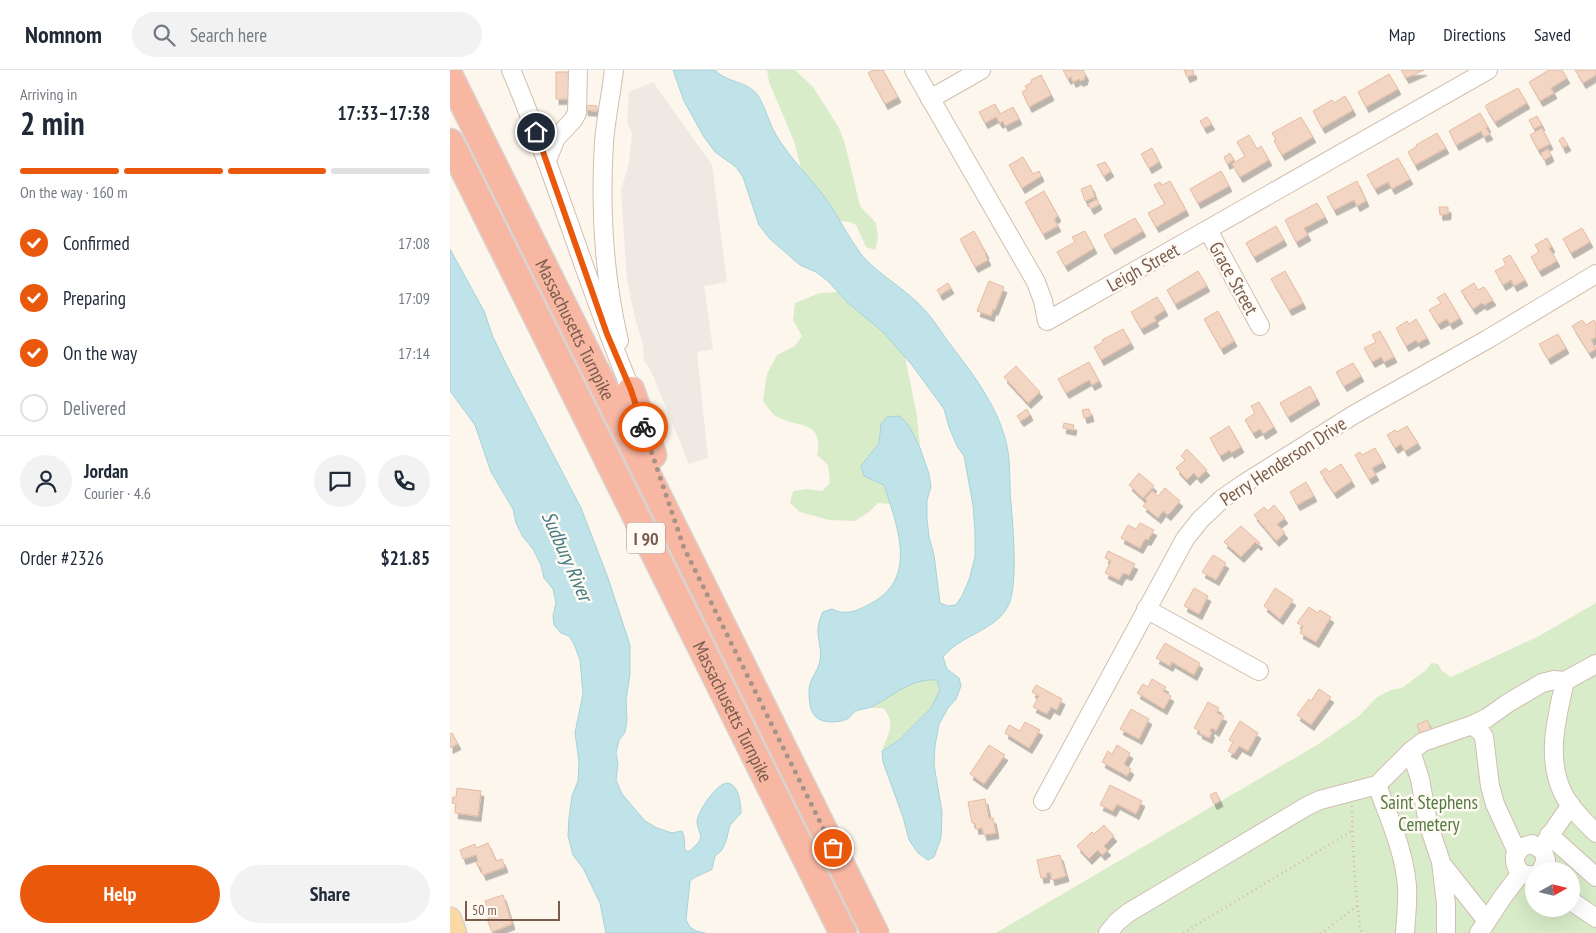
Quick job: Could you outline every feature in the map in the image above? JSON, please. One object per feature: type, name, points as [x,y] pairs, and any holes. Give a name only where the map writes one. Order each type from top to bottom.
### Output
[{"type":"highway","name":"Massachusetts Turnpike","points":[[450,78],[875,933]]},
{"type":"highway","name":"Massachusetts Turnpike","points":[[450,142],[843,933]]},
{"type":"highway","points":[[631,390],[684,548]]},
{"type":"main road","points":[[450,919],[455,933]]},
{"type":"street","points":[[511,70],[547,160],[607,334],[631,390]]},
{"type":"street","points":[[547,160],[556,138],[574,120],[577,114],[578,70]]},
{"type":"street","points":[[614,70],[604,141],[604,240],[610,292],[631,390]]},
{"type":"street","name":"Leigh Street","points":[[914,70],[1036,282],[1044,301],[1047,321],[1488,70]]},
{"type":"street","points":[[930,99],[981,70]]},
{"type":"street","name":"Grace Street","points":[[1208,230],[1260,326]]},
{"type":"street","name":"Perry Henderson Drive","points":[[1043,801],[1185,539],[1200,520],[1222,500],[1284,458],[1596,274]]},
{"type":"street","points":[[1146,610],[1259,671]]},
{"type":"street","points":[[1108,933],[1128,913],[1307,806],[1320,800],[1377,785],[1411,751],[1423,742],[1472,726],[1542,683],[1554,680],[1566,681],[1596,664]]},
{"type":"street","points":[[1566,681],[1556,723],[1554,762],[1562,791],[1571,806],[1596,833]]},
{"type":"street","points":[[1472,726],[1480,731],[1484,737],[1494,804],[1517,852]]},
{"type":"street","points":[[1411,751],[1420,779],[1428,823],[1440,862],[1446,904],[1446,933]]},
{"type":"street","points":[[1377,785],[1394,830],[1405,868],[1408,910],[1405,933]]},
{"type":"street","points":[[1525,871],[1515,863],[1517,852],[1528,844],[1536,846],[1545,842],[1571,806]]},
{"type":"street","points":[[1545,842],[1545,862]]},
{"type":"street","points":[[1545,842],[1596,877]]},
{"type":"street","points":[[1440,862],[1483,927],[1502,898],[1525,877]]},
{"type":"street","points":[[1580,907],[1596,918]]},
{"type":"path","points":[[1352,792],[1352,832],[1357,905],[1362,933]]},
{"type":"path","points":[[1183,933],[1352,832]]},
{"type":"path","points":[[1320,933],[1357,905]]},
{"type":"shaded area","points":[[653,82],[712,165],[727,282],[704,286],[713,349],[697,352],[708,458],[689,464],[651,371],[644,360],[643,344],[627,280],[621,190],[629,163],[632,133],[627,122],[629,92]]},
{"type":"green space","points":[[767,70],[795,70],[813,87],[839,128],[845,144],[860,206],[876,223],[878,238],[875,250],[866,247],[856,225],[840,221],[829,204],[802,171],[794,141],[769,82]]},
{"type":"green space","points":[[838,292],[884,333],[905,357],[917,416],[920,448],[909,426],[881,424],[879,443],[861,466],[874,481],[884,484],[890,504],[878,503],[869,512],[855,521],[829,520],[800,512],[790,503],[793,491],[807,489],[822,491],[830,483],[828,465],[817,455],[817,436],[813,430],[776,416],[763,401],[767,374],[777,355],[795,346],[802,336],[793,320],[795,303],[820,293]]},
{"type":"green space","name":"Saint Stephens Cemetery","points":[[1596,603],[1596,933],[996,933],[1317,745],[1359,716],[1377,697],[1391,690],[1402,688],[1426,670],[1431,663],[1438,664],[1442,671],[1451,677],[1539,636]]},
{"type":"green space","points":[[925,679],[937,680],[940,690],[931,708],[898,741],[882,751],[889,734],[890,719],[883,708],[870,708],[907,686]]},
{"type":"water","points":[[673,70],[715,70],[726,78],[749,88],[759,97],[782,144],[829,203],[852,242],[874,268],[914,299],[930,316],[986,394],[1003,432],[1009,460],[1014,540],[1012,595],[1004,613],[988,626],[950,649],[943,657],[947,669],[959,678],[961,686],[956,699],[948,708],[939,724],[934,765],[942,812],[941,838],[934,857],[928,860],[918,853],[909,840],[903,817],[883,762],[882,751],[898,741],[931,708],[940,690],[937,680],[927,680],[910,685],[871,707],[856,711],[847,719],[836,722],[820,720],[816,717],[811,708],[809,690],[810,683],[820,661],[818,626],[823,612],[832,609],[850,612],[868,605],[884,594],[894,581],[899,567],[898,534],[884,485],[864,476],[861,466],[879,443],[881,424],[887,417],[900,416],[909,426],[920,448],[929,474],[931,487],[927,500],[927,519],[940,603],[948,606],[956,605],[962,596],[969,580],[975,557],[973,505],[964,456],[957,446],[944,409],[912,365],[884,333],[847,302],[828,281],[816,272],[800,265],[770,239],[759,225],[743,177],[736,167],[715,152],[704,137],[684,101]]},
{"type":"water","name":"Sudbury River","points":[[450,249],[484,311],[493,337],[507,366],[581,508],[608,578],[630,645],[630,674],[626,700],[627,720],[625,732],[619,740],[616,753],[618,764],[616,780],[622,794],[645,821],[657,828],[672,833],[682,831],[685,851],[690,851],[699,842],[701,837],[697,824],[698,817],[713,793],[723,784],[727,783],[731,784],[737,791],[741,813],[730,825],[722,850],[715,856],[712,869],[690,881],[686,920],[690,927],[705,933],[606,933],[600,903],[583,868],[573,855],[568,836],[572,796],[578,781],[579,762],[575,733],[583,694],[580,660],[569,636],[561,633],[554,625],[553,616],[556,603],[553,589],[544,578],[541,565],[533,549],[523,537],[516,523],[513,509],[491,472],[475,425],[450,391]]},
{"type":"building","points":[[873,70],[883,70],[898,97],[885,104],[868,73]]},
{"type":"building","points":[[1063,70],[1083,70],[1086,76],[1084,77],[1085,79],[1073,82],[1071,77],[1068,79]]},
{"type":"building","points":[[1184,70],[1193,70],[1194,74],[1187,77]]},
{"type":"building","points":[[1401,70],[1424,70],[1406,78]]},
{"type":"building","points":[[1549,70],[1562,70],[1567,78],[1551,88],[1554,93],[1540,101],[1529,82]]},
{"type":"building","points":[[1575,70],[1596,70],[1596,75],[1583,83]]},
{"type":"building","points":[[556,72],[578,72],[578,99],[556,99]]},
{"type":"building","points":[[1389,74],[1398,89],[1366,107],[1358,92]]},
{"type":"building","points":[[1041,75],[1051,95],[1029,107],[1022,92],[1027,89],[1025,86],[1032,82],[1031,80]]},
{"type":"building","points":[[1518,88],[1527,103],[1495,122],[1486,105]]},
{"type":"building","points":[[1345,96],[1353,110],[1322,128],[1313,111],[1332,100],[1334,103]]},
{"type":"building","points":[[995,104],[1000,114],[1013,107],[1019,119],[1005,126],[1003,121],[1000,123],[996,117],[985,123],[979,112]]},
{"type":"building","points":[[585,105],[597,106],[597,111],[585,110]]},
{"type":"building","points":[[1480,113],[1490,134],[1484,137],[1481,131],[1456,145],[1449,131]]},
{"type":"building","points":[[1537,116],[1542,125],[1534,129],[1529,120]]},
{"type":"building","points":[[1207,117],[1212,124],[1204,128],[1200,121]]},
{"type":"building","points":[[1301,117],[1313,137],[1282,155],[1272,133]]},
{"type":"building","points":[[1542,128],[1550,144],[1538,150],[1530,135]]},
{"type":"building","points":[[1437,133],[1446,148],[1415,165],[1408,152]]},
{"type":"building","points":[[1249,135],[1257,149],[1261,146],[1269,160],[1240,177],[1232,164],[1245,156],[1237,142]]},
{"type":"building","points":[[1563,137],[1568,145],[1563,148],[1559,140]]},
{"type":"building","points":[[1152,148],[1159,162],[1149,168],[1141,154]]},
{"type":"building","points":[[1548,149],[1551,156],[1544,160],[1541,153]]},
{"type":"building","points":[[1230,153],[1234,160],[1227,164],[1224,157]]},
{"type":"building","points":[[1023,157],[1033,174],[1039,171],[1041,176],[1022,188],[1009,165]]},
{"type":"building","points":[[1398,158],[1410,179],[1392,189],[1388,182],[1375,189],[1367,175]]},
{"type":"building","points":[[1105,162],[1111,171],[1104,176],[1097,165]]},
{"type":"building","points":[[1221,171],[1229,186],[1198,203],[1190,189]]},
{"type":"building","points":[[1170,181],[1186,210],[1156,227],[1148,213],[1165,204],[1154,185],[1160,182],[1162,185]]},
{"type":"building","points":[[1357,181],[1366,201],[1357,206],[1354,200],[1334,210],[1327,197]]},
{"type":"building","points":[[1091,185],[1095,197],[1085,201],[1081,189]]},
{"type":"building","points":[[1044,191],[1058,216],[1054,219],[1058,226],[1043,234],[1025,202]]},
{"type":"building","points":[[1097,199],[1099,204],[1091,209],[1088,204]]},
{"type":"building","points":[[1317,203],[1325,217],[1304,228],[1308,235],[1296,242],[1285,220]]},
{"type":"building","points":[[1439,207],[1448,207],[1448,214],[1440,215]]},
{"type":"building","points":[[1135,218],[1143,231],[1112,249],[1104,235]]},
{"type":"building","points":[[1276,226],[1284,240],[1254,257],[1246,243]]},
{"type":"building","points":[[1582,228],[1590,242],[1571,253],[1563,239]]},
{"type":"building","points":[[974,231],[988,260],[975,267],[960,239]]},
{"type":"building","points":[[1085,231],[1094,248],[1065,266],[1057,252],[1075,242],[1072,237]]},
{"type":"building","points":[[1547,238],[1552,247],[1549,248],[1557,261],[1539,271],[1531,257],[1539,252],[1535,245]]},
{"type":"building","points":[[1510,255],[1525,280],[1514,286],[1511,280],[1503,285],[1495,271],[1506,265],[1503,259]]},
{"type":"building","points":[[1198,271],[1207,286],[1175,304],[1167,290]]},
{"type":"building","points":[[1285,271],[1303,303],[1289,310],[1271,279]]},
{"type":"building","points":[[989,281],[1004,287],[991,316],[977,311]]},
{"type":"building","points":[[948,283],[951,288],[940,295],[937,290]]},
{"type":"building","points":[[1474,283],[1478,290],[1484,287],[1493,300],[1484,305],[1482,303],[1473,309],[1461,291]]},
{"type":"building","points":[[1445,293],[1460,318],[1450,324],[1447,319],[1438,324],[1429,310],[1441,303],[1437,298]]},
{"type":"building","points":[[1157,297],[1165,310],[1154,317],[1156,321],[1141,329],[1131,312]]},
{"type":"building","points":[[1218,311],[1234,341],[1221,349],[1204,319]]},
{"type":"building","points":[[1416,319],[1427,338],[1418,343],[1416,340],[1406,346],[1396,328],[1407,321],[1409,324]]},
{"type":"building","points":[[1582,320],[1586,325],[1594,320],[1596,324],[1596,337],[1591,340],[1596,349],[1589,353],[1572,326]]},
{"type":"building","points":[[1123,329],[1131,343],[1101,360],[1094,347],[1103,342],[1102,340]]},
{"type":"building","points":[[1380,331],[1394,357],[1384,362],[1381,357],[1372,362],[1364,348],[1376,342],[1372,335]]},
{"type":"building","points":[[1558,334],[1566,348],[1548,359],[1539,344]]},
{"type":"building","points":[[1089,362],[1099,381],[1092,385],[1089,380],[1066,393],[1058,379]]},
{"type":"building","points":[[1353,363],[1361,376],[1344,386],[1336,372]]},
{"type":"building","points":[[1016,366],[1040,392],[1028,403],[1004,377]]},
{"type":"building","points":[[1310,386],[1317,399],[1288,417],[1280,403]]},
{"type":"building","points":[[1259,402],[1274,427],[1263,434],[1260,429],[1253,433],[1245,420],[1255,413],[1251,406]]},
{"type":"building","points":[[1027,409],[1030,415],[1021,421],[1017,416]]},
{"type":"building","points":[[1089,409],[1091,416],[1084,418],[1082,410]]},
{"type":"building","points":[[1064,423],[1074,425],[1073,430],[1063,428]]},
{"type":"building","points":[[1229,426],[1241,447],[1231,453],[1230,450],[1220,456],[1210,438]]},
{"type":"building","points":[[1407,426],[1418,443],[1405,451],[1401,444],[1395,448],[1387,435]]},
{"type":"building","points":[[1375,448],[1383,462],[1372,468],[1376,475],[1369,479],[1355,455],[1360,452],[1362,455]]},
{"type":"building","points":[[1187,449],[1207,470],[1198,478],[1194,473],[1187,480],[1176,468],[1185,460],[1181,456]]},
{"type":"building","points":[[1341,464],[1352,481],[1334,493],[1320,472],[1326,468],[1329,472]]},
{"type":"building","points":[[1139,473],[1154,486],[1143,498],[1129,485]]},
{"type":"building","points":[[1306,482],[1314,496],[1297,505],[1290,492]]},
{"type":"building","points":[[1165,488],[1180,501],[1168,515],[1163,511],[1158,518],[1143,506],[1147,501],[1145,499],[1152,491],[1158,496]]},
{"type":"building","points":[[1274,505],[1285,518],[1277,524],[1285,533],[1276,541],[1254,515],[1264,507],[1268,511]]},
{"type":"building","points":[[1140,523],[1154,530],[1148,540],[1145,539],[1140,548],[1121,538],[1128,525],[1136,529]]},
{"type":"building","points":[[1241,526],[1260,543],[1258,545],[1255,542],[1241,557],[1224,542]]},
{"type":"building","points":[[1108,551],[1135,564],[1129,575],[1123,573],[1119,580],[1105,573],[1111,561],[1105,558]]},
{"type":"building","points":[[1213,555],[1226,563],[1216,580],[1202,572]]},
{"type":"building","points":[[1194,588],[1208,596],[1199,614],[1184,606]]},
{"type":"building","points":[[1275,588],[1293,600],[1280,619],[1264,606]]},
{"type":"building","points":[[1309,607],[1318,613],[1320,610],[1331,617],[1316,642],[1300,633],[1303,626],[1297,623]]},
{"type":"building","points":[[1165,643],[1200,663],[1194,675],[1172,662],[1170,666],[1156,658]]},
{"type":"building","points":[[1152,679],[1166,687],[1163,691],[1171,696],[1164,709],[1137,693],[1143,684],[1148,687]]},
{"type":"building","points":[[1036,685],[1062,699],[1057,710],[1051,707],[1047,714],[1033,707],[1039,696],[1032,692]]},
{"type":"building","points":[[1319,689],[1331,697],[1311,725],[1297,715],[1309,699],[1311,701]]},
{"type":"building","points":[[1208,702],[1219,708],[1217,713],[1224,716],[1216,731],[1212,728],[1209,738],[1194,728]]},
{"type":"building","points":[[1131,709],[1149,719],[1139,739],[1120,729]]},
{"type":"building","points":[[1427,720],[1432,731],[1421,735],[1417,725]]},
{"type":"building","points":[[1240,721],[1258,733],[1248,751],[1239,746],[1234,754],[1228,751],[1233,742],[1229,740]]},
{"type":"building","points":[[1025,722],[1040,730],[1029,748],[1005,733],[1009,725],[1020,731]]},
{"type":"building","points":[[452,733],[458,744],[450,748],[450,734]]},
{"type":"building","points":[[989,745],[1005,755],[984,784],[970,774]]},
{"type":"building","points":[[1117,745],[1130,753],[1124,764],[1131,769],[1127,776],[1102,762],[1108,751],[1112,754]]},
{"type":"building","points":[[1110,785],[1142,801],[1136,814],[1117,804],[1113,811],[1100,805]]},
{"type":"building","points":[[457,788],[481,791],[478,816],[455,813],[456,804],[452,803],[453,797],[456,797]]},
{"type":"building","points":[[1216,792],[1220,801],[1214,804],[1210,795]]},
{"type":"building","points":[[985,799],[989,818],[993,818],[996,833],[984,835],[982,828],[976,829],[975,823],[972,823],[968,802]]},
{"type":"building","points":[[1104,825],[1114,836],[1104,846],[1108,850],[1102,855],[1098,850],[1089,859],[1077,846],[1092,832],[1094,834]]},
{"type":"building","points":[[488,843],[496,861],[502,859],[505,867],[483,875],[480,866],[478,867],[476,862],[478,861],[476,855],[463,859],[460,850],[475,844],[476,848]]},
{"type":"building","points":[[1060,855],[1066,876],[1052,880],[1050,872],[1046,874],[1047,877],[1041,878],[1037,860]]},
{"type":"building","points":[[503,895],[512,924],[492,932],[487,919],[490,918],[488,915],[490,914],[485,901]]},
{"type":"way so far","points":[[643,427],[684,548],[833,848]]},
{"type":"route","points":[[536,132],[607,334],[631,390],[643,427]]}]
